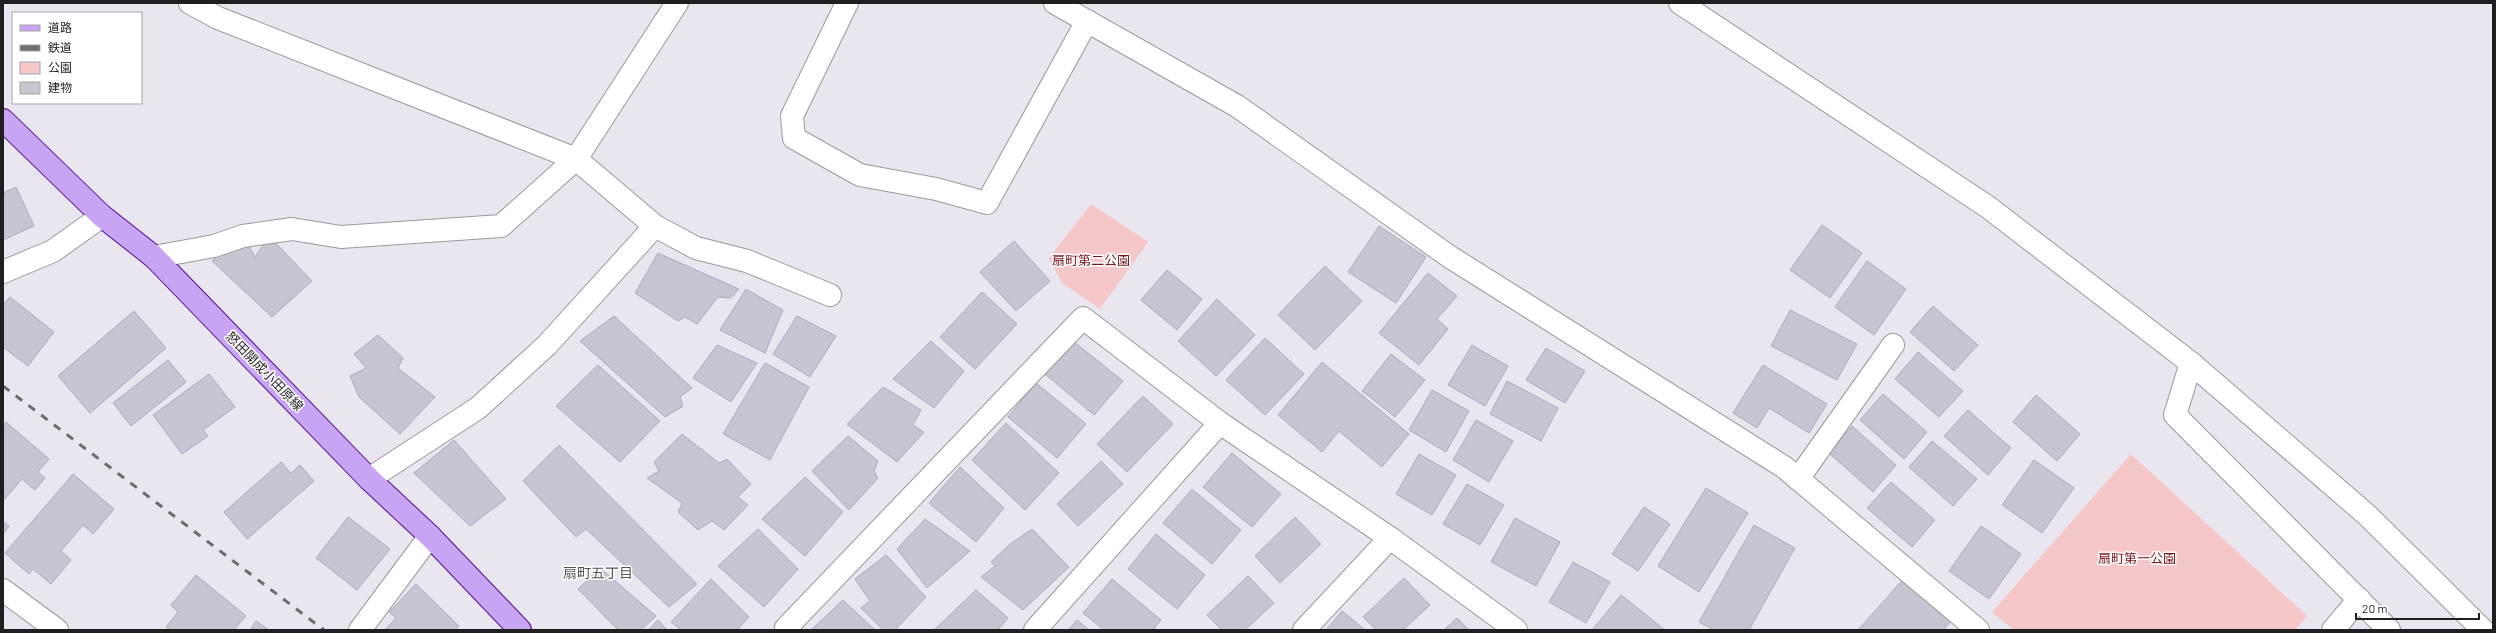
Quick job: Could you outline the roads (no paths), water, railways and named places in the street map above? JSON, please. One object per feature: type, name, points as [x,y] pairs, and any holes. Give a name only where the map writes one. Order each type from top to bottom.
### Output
[{"type":"main road","name":"怒田開成小田原線","points":[[3,120],[102,216],[154,257],[369,479],[430,536],[520,630]]},
{"type":"street","points":[[190,3],[218,18],[576,159],[655,226],[696,248],[747,261],[830,295]]},
{"type":"street","points":[[154,257],[214,246],[243,236],[292,229],[341,237],[501,226],[576,159],[677,3]]},
{"type":"street","points":[[847,3],[792,116],[794,138],[860,175],[936,189],[987,202],[1087,21]]},
{"type":"street","points":[[1055,3],[1237,106],[1450,257],[1784,467],[1978,630]]},
{"type":"street","points":[[1680,3],[1988,207],[2191,363],[2366,515],[2483,630]]},
{"type":"street","points":[[3,272],[53,251],[102,216]]},
{"type":"street","points":[[369,479],[478,408],[547,345],[655,226]]},
{"type":"street","points":[[787,630],[786,628],[791,622],[1083,318],[1220,423],[1390,538],[1516,630]]},
{"type":"street","points":[[1798,479],[1893,345]]},
{"type":"street","points":[[2191,363],[2175,415],[2389,630]]},
{"type":"street","points":[[1035,630],[1220,423]]},
{"type":"street","points":[[360,630],[430,536]]},
{"type":"street","points":[[1304,630],[1390,538]]},
{"type":"street","points":[[3,590],[57,630]]},
{"type":"street","points":[[2333,630],[2359,599]]},
{"type":"railway","points":[[3,386],[324,630]]},
{"type":"district","name":"扇町五丁目","points":[[598,572]]},
{"type":"park label","name":"扇町第二公園","points":[[1091,260]]},
{"type":"park label","name":"扇町第一公園","points":[[2137,558]]}]
